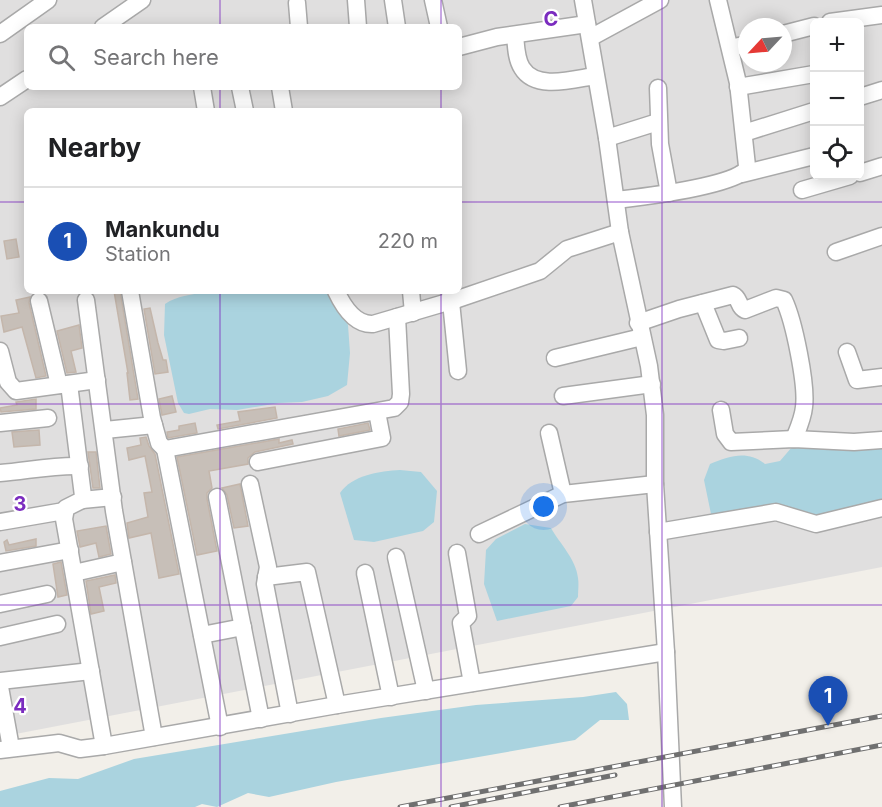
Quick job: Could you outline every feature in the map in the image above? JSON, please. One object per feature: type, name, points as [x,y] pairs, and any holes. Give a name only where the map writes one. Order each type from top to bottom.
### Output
[{"type":"street","points":[[0,34],[48,0]]},
{"type":"street","points":[[107,24],[142,0]]},
{"type":"street","points":[[356,0],[358,24]]},
{"type":"street","points":[[393,0],[397,24]]},
{"type":"street","points":[[433,0],[438,24]]},
{"type":"street","points":[[583,0],[607,138],[620,232],[652,384],[656,415],[655,484],[673,807]]},
{"type":"street","points":[[462,46],[484,39],[515,35],[588,31],[660,0]]},
{"type":"street","points":[[718,0],[738,44]]},
{"type":"street","points":[[297,3],[299,24]]},
{"type":"street","points":[[860,18],[882,15]]},
{"type":"street","points":[[792,32],[810,27]]},
{"type":"street","points":[[515,35],[522,68],[534,78],[543,81],[595,76]]},
{"type":"street","points":[[738,72],[747,166],[742,174]]},
{"type":"street","points":[[738,87],[810,75]]},
{"type":"street","points":[[0,97],[24,81]]},
{"type":"street","points":[[658,88],[660,144],[669,193]]},
{"type":"street","points":[[202,90],[206,108]]},
{"type":"street","points":[[241,90],[244,108]]},
{"type":"street","points":[[280,90],[284,108]]},
{"type":"street","points":[[864,96],[882,90]]},
{"type":"street","points":[[744,132],[810,112]]},
{"type":"street","points":[[607,138],[658,122]]},
{"type":"street","points":[[616,200],[669,193],[810,157]]},
{"type":"street","points":[[864,173],[881,171]]},
{"type":"street","points":[[802,190],[836,180]]},
{"type":"street","points":[[462,293],[540,271],[567,249],[620,232]]},
{"type":"street","points":[[836,252],[882,236]]},
{"type":"street","points":[[131,294],[154,425],[161,447],[165,449],[220,727]]},
{"type":"street","points":[[338,294],[356,320],[365,325],[405,315],[451,296],[458,371]]},
{"type":"street","points":[[165,449],[394,408],[400,402],[405,315],[410,294]]},
{"type":"street","points":[[555,358],[640,330],[703,303],[733,295],[745,310],[776,298],[784,300],[792,324],[805,395],[802,415],[794,439]]},
{"type":"street","points":[[86,300],[123,562],[154,737]]},
{"type":"street","points":[[39,301],[64,384],[80,466],[82,500]]},
{"type":"street","points":[[703,303],[718,340],[739,338]]},
{"type":"street","points":[[0,351],[8,382],[15,391],[97,380]]},
{"type":"street","points":[[847,352],[854,378],[857,380],[882,376]]},
{"type":"street","points":[[563,396],[652,384]]},
{"type":"street","points":[[721,411],[725,434],[731,442],[794,439],[854,442],[882,440]]},
{"type":"street","points":[[258,462],[382,438],[377,412]]},
{"type":"street","points":[[0,423],[48,418]]},
{"type":"street","points":[[105,430],[154,425]]},
{"type":"street","points":[[549,433],[563,494]]},
{"type":"street","points":[[0,473],[35,471],[64,465],[80,466]]},
{"type":"street","points":[[250,484],[268,567],[264,584],[290,714]]},
{"type":"street","points":[[479,534],[563,494],[655,484]]},
{"type":"street","points":[[217,496],[261,719]]},
{"type":"street","points":[[0,522],[64,511],[70,505],[82,500],[113,497]]},
{"type":"street","points":[[658,532],[776,512],[814,524],[882,508]]},
{"type":"street","points":[[64,511],[104,746]]},
{"type":"street","points":[[0,563],[70,550]]},
{"type":"street","points":[[458,553],[468,616],[460,623],[472,683]]},
{"type":"street","points":[[396,557],[426,691]]},
{"type":"street","points":[[74,573],[123,562]]},
{"type":"street","points":[[266,577],[307,573],[337,705]]},
{"type":"street","points":[[364,573],[391,697]]},
{"type":"street","points":[[0,604],[47,594]]},
{"type":"street","points":[[0,637],[57,624]]},
{"type":"street","points":[[202,635],[243,627]]},
{"type":"street","points":[[0,687],[6,749],[59,743],[80,749],[666,652]]},
{"type":"street","points":[[0,681],[91,671]]},
{"type":"shaded area","points":[[0,0],[882,0],[882,567],[0,737]]},
{"type":"water","points":[[192,294],[330,294],[348,325],[350,353],[347,385],[328,396],[302,402],[279,403],[237,410],[210,409],[184,413],[178,403],[164,335],[165,304]]},
{"type":"water","points":[[882,446],[882,503],[816,518],[711,514],[704,480],[710,464],[738,456],[752,457],[765,464],[780,461],[792,447],[826,447],[849,451]]},
{"type":"water","points":[[384,471],[421,472],[437,491],[434,522],[423,531],[374,542],[354,540],[340,493],[359,478]]},
{"type":"water","points":[[525,524],[551,528],[577,571],[578,597],[571,606],[497,621],[484,584],[486,550],[496,539]]},
{"type":"water","points":[[616,692],[627,704],[629,720],[600,720],[575,740],[336,782],[269,797],[248,793],[217,807],[202,804],[195,807],[0,807],[0,791],[49,778],[78,779],[134,759],[381,718],[476,705],[583,697]]},
{"type":"building","points":[[16,239],[19,257],[7,259],[4,241]]},
{"type":"building","points":[[115,294],[120,294],[138,399],[130,400],[128,373]]},
{"type":"building","points":[[30,297],[29,303],[46,376],[36,378],[22,327],[4,332],[1,316],[19,313],[16,300]]},
{"type":"building","points":[[150,308],[168,372],[155,374],[144,309]]},
{"type":"building","points":[[79,325],[82,348],[71,351],[76,372],[67,373],[57,331]]},
{"type":"building","points":[[172,396],[176,412],[162,415],[159,399]]},
{"type":"building","points":[[36,399],[36,409],[1,412],[0,408],[17,405],[16,402]]},
{"type":"building","points":[[275,407],[277,418],[218,429],[217,425],[240,421],[238,412]]},
{"type":"building","points":[[195,423],[197,433],[168,438],[167,432],[179,430],[179,426]]},
{"type":"building","points":[[368,423],[370,430],[339,436],[338,429]]},
{"type":"building","points":[[39,430],[40,445],[14,447],[12,432]]},
{"type":"building","points":[[146,437],[155,454],[179,574],[159,578],[151,533],[129,538],[127,523],[148,517],[144,493],[152,492],[145,456],[129,460],[127,448],[141,445],[140,438]]},
{"type":"building","points":[[279,439],[279,443],[292,440],[293,444],[255,452],[248,458],[248,464],[209,471],[212,488],[207,493],[207,499],[217,551],[197,555],[177,457]]},
{"type":"building","points":[[88,452],[96,452],[100,488],[93,488]]},
{"type":"building","points":[[240,484],[248,526],[234,528],[227,495],[222,488]]},
{"type":"building","points":[[106,526],[111,554],[99,557],[96,543],[80,547],[77,531]]},
{"type":"building","points":[[36,539],[36,546],[6,551],[4,542],[7,540],[9,545]]},
{"type":"building","points":[[61,562],[67,595],[58,597],[53,564]]},
{"type":"building","points":[[115,575],[116,583],[99,587],[104,611],[91,614],[86,581]]},
{"type":"railway","points":[[400,807],[882,716]]},
{"type":"railway","points":[[560,807],[882,745]]},
{"type":"railway","points":[[451,807],[615,775]]},
{"type":"place","name":"Mankundu","points":[[828,726]]}]
